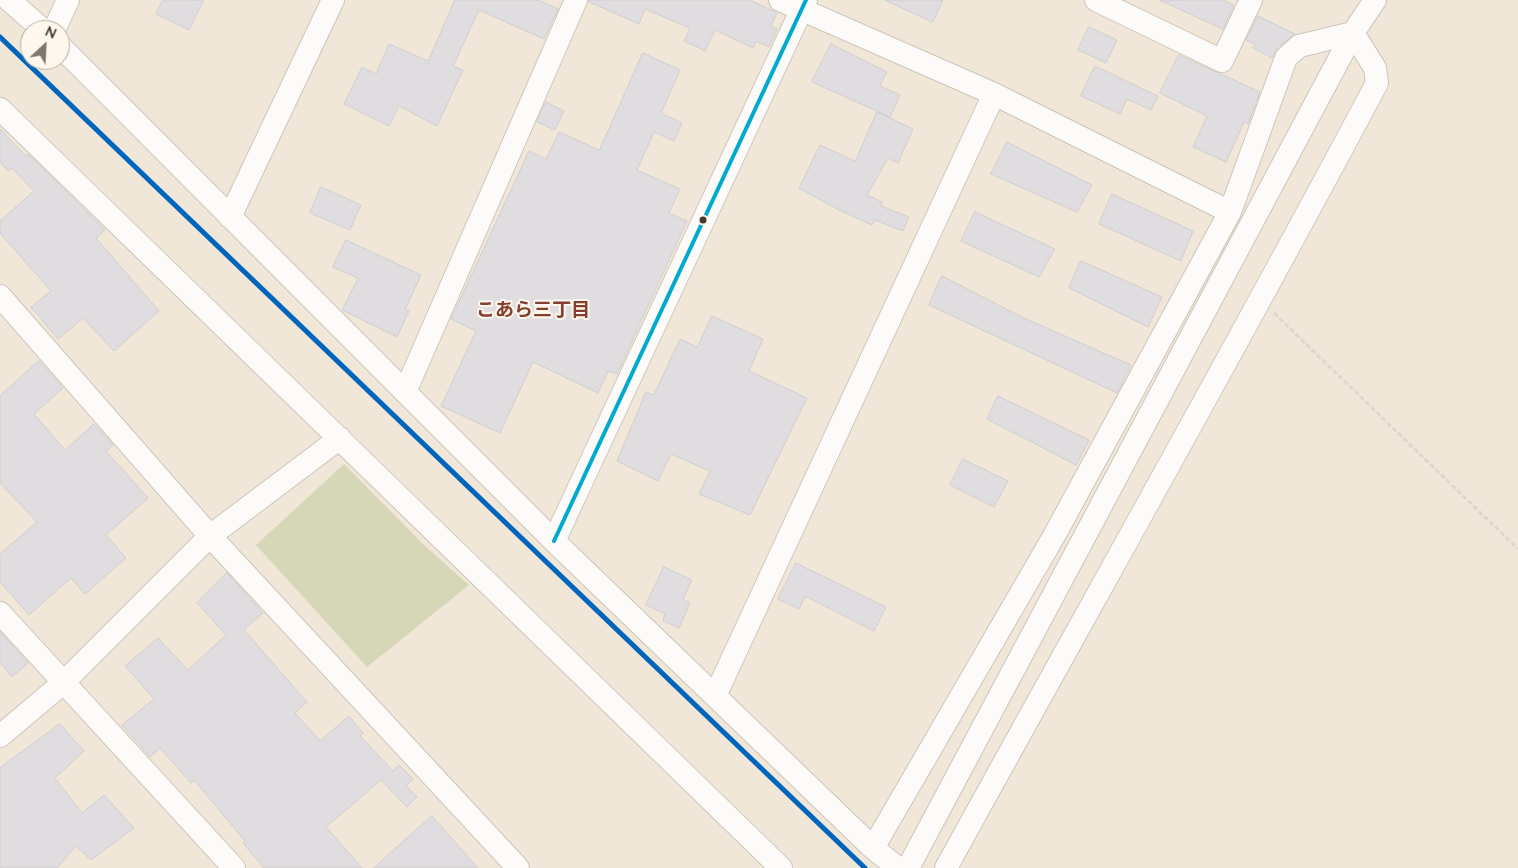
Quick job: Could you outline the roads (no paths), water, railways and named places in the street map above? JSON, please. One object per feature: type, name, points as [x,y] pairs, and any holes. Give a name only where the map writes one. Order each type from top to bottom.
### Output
[{"type":"street","points":[[9,0],[32,20]]},
{"type":"street","points":[[59,20],[68,0]]},
{"type":"street","points":[[230,217],[333,0]]},
{"type":"street","points":[[405,392],[576,0]]},
{"type":"street","points":[[780,0],[803,5],[994,94],[1230,212]]},
{"type":"street","points":[[1107,2],[1222,61],[1251,0]]},
{"type":"street","points":[[912,861],[1353,33],[1374,0]]},
{"type":"street","points":[[554,541],[803,5]]},
{"type":"street","points":[[873,848],[1054,536],[1230,212],[1286,58],[1299,46],[1353,33]]},
{"type":"street","points":[[946,868],[1261,301],[1377,83],[1375,68],[1353,33]]},
{"type":"street","points":[[70,56],[554,541],[873,848],[898,868]]},
{"type":"street","points":[[715,696],[994,94]]},
{"type":"street","points":[[0,109],[781,868]]},
{"type":"street","points":[[0,296],[210,536],[518,868]]},
{"type":"street","points":[[0,736],[63,683],[210,536],[340,438]]},
{"type":"street","points":[[0,613],[234,868]]},
{"type":"district","name":"こあら三丁目","points":[[533,310]]}]
